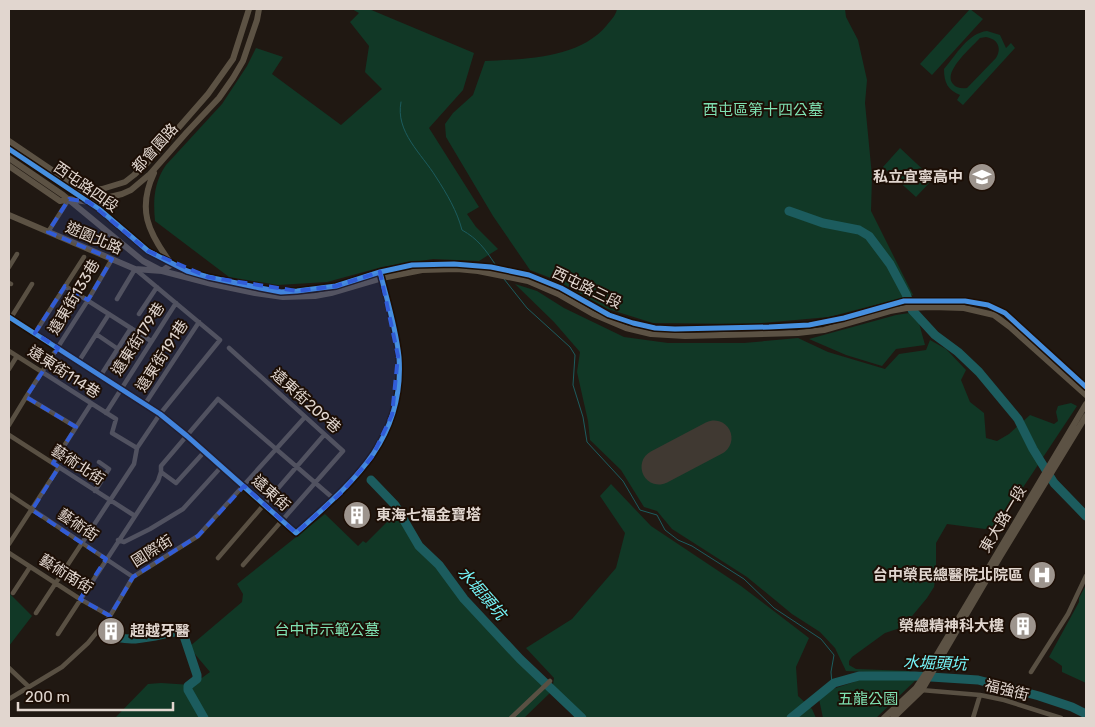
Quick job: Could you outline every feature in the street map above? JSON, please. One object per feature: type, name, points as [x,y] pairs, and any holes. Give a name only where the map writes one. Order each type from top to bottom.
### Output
[{"type":"street","name":"都會園路","points":[[74,192],[102,189],[125,182],[148,162],[208,94],[233,59],[249,9]]},
{"type":"street","name":"都會園路","points":[[69,199],[89,202],[116,196],[131,190],[150,174],[219,98],[233,78],[243,61],[259,9]]},
{"type":"street","name":"西屯路四段","points":[[9,141],[71,183],[74,192]]},
{"type":"street","name":"西屯路四段","points":[[9,149],[89,202],[148,251],[172,264]]},
{"type":"street","name":"西屯路四段","points":[[9,158],[69,199],[134,254],[162,271]]},
{"type":"street","points":[[160,163],[150,182],[146,213],[154,240],[172,264],[162,271]]},
{"type":"street","name":"西屯路四段","points":[[9,166],[60,201],[69,199]]},
{"type":"street","points":[[48,232],[74,192]]},
{"type":"street","name":"遊園北路","points":[[9,215],[135,269],[162,271]]},
{"type":"street","points":[[112,259],[122,260],[125,257],[126,253],[118,240]]},
{"type":"street","points":[[9,267],[17,254]]},
{"type":"street","points":[[35,333],[84,257]]},
{"type":"street","name":"遠東街133巷","points":[[9,425],[112,259]]},
{"type":"street","name":"西屯路三段","points":[[172,264],[208,277],[281,292],[316,290],[381,275],[422,270],[457,269],[492,273],[528,281],[558,294],[613,323],[651,334],[662,335],[798,333],[824,330],[907,308],[964,308],[994,315],[1086,395]]},
{"type":"street","name":"西屯路三段","points":[[162,271],[212,284],[283,297],[332,294],[412,265],[454,264],[506,269],[529,274],[561,288],[617,318],[655,328],[675,329],[769,328],[809,325],[844,318],[904,301],[965,300],[988,305],[1005,313],[1086,387]]},
{"type":"street","points":[[36,613],[134,464],[137,448],[160,414],[220,340],[135,269],[117,299]]},
{"type":"street","name":"遠東街","points":[[9,318],[122,388],[160,414],[205,451],[296,533],[342,492],[376,451],[385,434],[395,406],[399,376],[396,337],[381,275]]},
{"type":"street","points":[[9,318],[32,284]]},
{"type":"street","points":[[65,286],[151,342]]},
{"type":"street","points":[[139,314],[157,287]]},
{"type":"street","name":"遠東街179巷","points":[[106,413],[176,303]]},
{"type":"street","points":[[79,362],[109,314]]},
{"type":"street","name":"遠東街191巷","points":[[146,404],[199,322]]},
{"type":"street","points":[[101,375],[131,328]]},
{"type":"street","points":[[96,334],[118,348]]},
{"type":"street","name":"遠東街209巷","points":[[229,348],[343,451],[243,565]]},
{"type":"street","name":"遠東街114巷","points":[[9,351],[106,413]]},
{"type":"street","points":[[9,369],[17,356]]},
{"type":"street","points":[[26,397],[76,427]]},
{"type":"street","points":[[58,634],[158,481],[162,472],[161,466],[218,399],[334,498]]},
{"type":"street","points":[[53,463],[91,404]]},
{"type":"street","name":"東大路一段","points":[[1054,465],[1086,404]]},
{"type":"street","points":[[106,413],[116,419],[112,433],[137,448]]},
{"type":"street","name":"東大路一段","points":[[924,681],[926,673],[1046,477],[1086,416]]},
{"type":"street","name":"國際街","points":[[9,699],[62,667],[88,643],[110,616],[133,577],[198,536],[305,417]]},
{"type":"street","name":"藝術北街","points":[[9,435],[135,516]]},
{"type":"street","points":[[218,558],[324,435]]},
{"type":"street","points":[[162,472],[176,483],[205,451]]},
{"type":"street","points":[[95,491],[109,469],[98,462]]},
{"type":"street","points":[[118,540],[124,542],[183,509],[222,466]]},
{"type":"street","points":[[9,544],[59,467]]},
{"type":"street","name":"東大路一段","points":[[924,681],[934,672],[1046,477]]},
{"type":"street","name":"藝術街","points":[[9,494],[133,577]]},
{"type":"street","name":"藝術南街","points":[[9,553],[110,616]]},
{"type":"street","points":[[13,593],[30,567]]},
{"type":"street","points":[[1031,672],[1068,614],[1086,576]]},
{"type":"street","points":[[9,668],[30,687]]},
{"type":"street","points":[[511,718],[550,681]]},
{"type":"street","points":[[889,718],[919,689],[924,681]]},
{"type":"street","name":"福強街","points":[[919,689],[980,695],[1004,700],[1061,718]]},
{"type":"street","points":[[973,718],[980,695]]},
{"type":"highlighted area","points":[[69,199],[89,202],[148,251],[208,277],[297,291],[336,286],[380,272],[398,356],[392,415],[372,457],[342,492],[296,533],[244,486],[198,536],[133,577],[110,616],[80,599],[106,559],[32,510],[59,467],[53,463],[76,427],[26,397],[58,348],[35,333],[65,286],[88,300],[112,259],[48,232]]},
{"type":"green space","points":[[352,9],[369,9],[474,53],[463,90],[429,128],[479,207],[467,214],[476,227],[498,249],[479,261],[433,259],[382,267],[327,282],[278,285],[229,277],[155,221],[154,199],[162,171],[222,104],[247,66],[256,48],[283,57],[272,74],[341,125],[382,89],[365,72],[369,46],[350,22],[359,13]]},
{"type":"green space","name":"西屯區第十四公墓","points":[[617,9],[845,9],[846,17],[858,40],[867,80],[865,103],[872,176],[871,211],[913,295],[829,317],[751,324],[653,323],[608,309],[556,280],[530,270],[493,216],[446,137],[445,124],[453,113],[473,95],[485,61],[534,58],[567,51],[582,45],[595,36],[612,19]]},
{"type":"green space","points":[[970,9],[983,19],[932,75],[920,64]]},
{"type":"green space","points":[[987,31],[1000,35],[1006,48],[1011,43],[1015,48],[963,105],[957,100],[960,95],[952,91],[948,85],[944,69],[968,40]],"holes":[[[980,38],[990,38],[999,47],[996,58],[967,88],[959,88],[954,85],[951,73],[959,60]]]},
{"type":"green space","points":[[900,148],[933,179],[916,197],[883,167]]},
{"type":"green space","points":[[515,284],[537,291],[564,308],[624,337],[668,343],[744,343],[798,338],[828,352],[885,369],[899,354],[926,350],[930,340],[946,349],[966,370],[961,380],[970,402],[984,413],[986,438],[997,441],[1009,434],[1030,415],[1054,424],[1058,421],[1056,412],[1058,406],[1071,403],[1077,406],[998,525],[985,529],[947,524],[936,543],[934,587],[927,598],[903,627],[885,633],[849,661],[849,665],[856,669],[909,671],[911,674],[846,671],[835,648],[820,632],[792,614],[747,577],[672,529],[657,511],[644,507],[621,470],[590,440],[588,421],[577,372],[580,352],[554,322]]},
{"type":"green space","points":[[916,312],[925,345],[896,349],[882,366],[846,355],[809,339],[896,315]]},
{"type":"green space","points":[[611,484],[651,526],[741,586],[809,638],[796,667],[798,696],[812,709],[816,718],[575,718],[552,691],[554,678],[526,648],[572,619],[616,568],[625,533],[600,496]]},
{"type":"green space","name":"台中市示範公墓","points":[[397,512],[418,548],[438,566],[463,600],[486,626],[552,691],[524,718],[115,718],[148,684],[192,685],[210,672],[189,647],[242,602],[243,594],[237,584],[325,514],[358,546],[363,541],[366,543]]},
{"type":"green space","points":[[1086,585],[1086,683],[1062,672],[1062,666],[1049,657],[1079,602],[1079,598]]},
{"type":"green space","points":[[9,593],[32,616],[9,646]]},
{"type":"green space","name":"五龍公園","points":[[858,679],[917,679],[876,718],[823,718],[819,699],[827,691]]},
{"type":"waterway","points":[[401,102],[400,113],[406,133],[444,190],[462,230],[481,245],[495,264]]},
{"type":"waterway","points":[[789,211],[823,223],[859,230],[869,236],[890,264],[912,310],[935,335],[958,352],[979,372],[1018,419],[1033,449],[1054,483],[1086,516]]},
{"type":"waterway","points":[[504,279],[527,308],[570,347],[575,355],[573,385],[583,417],[587,442],[623,481],[640,510],[657,515],[665,530],[678,540],[692,546],[744,579],[774,608],[821,639],[834,655],[831,672],[832,684]]},
{"type":"waterway","name":"水堀頭坑","points":[[371,480],[395,505],[419,546],[439,565],[464,599],[520,659],[582,718]]},
{"type":"waterway","points":[[107,634],[125,639],[134,639],[180,631],[183,633],[197,675],[197,679],[188,686],[188,690],[204,718]]},
{"type":"waterway","name":"水堀頭坑","points":[[791,718],[834,683],[859,676],[915,676],[978,680],[1039,696],[1072,707],[1086,714]]},
{"type":"runway","points":[[659,467],[714,438]]},
{"type":"cycle path","points":[[9,149],[99,209],[148,251],[187,271],[208,277],[281,292],[336,286],[380,272],[412,265],[454,264],[491,267],[529,275],[561,288],[609,315],[655,328],[675,329],[809,325],[844,318],[904,301],[965,301],[988,305],[1005,313],[1086,387]]},
{"type":"cycle path","points":[[9,317],[160,414],[296,533],[355,477],[371,457],[384,436],[393,412],[399,386],[398,346],[380,272]]},
{"type":"place","name":"私立宜寧高中","points":[[982,177]]},
{"type":"place","name":"東海七福金寶塔","points":[[357,515]]},
{"type":"place","name":"台中榮民總醫院北院區","points":[[1042,575]]},
{"type":"place","name":"榮總精神科大樓","points":[[1023,626]]},
{"type":"place","name":"超越牙醫","points":[[111,631]]}]
